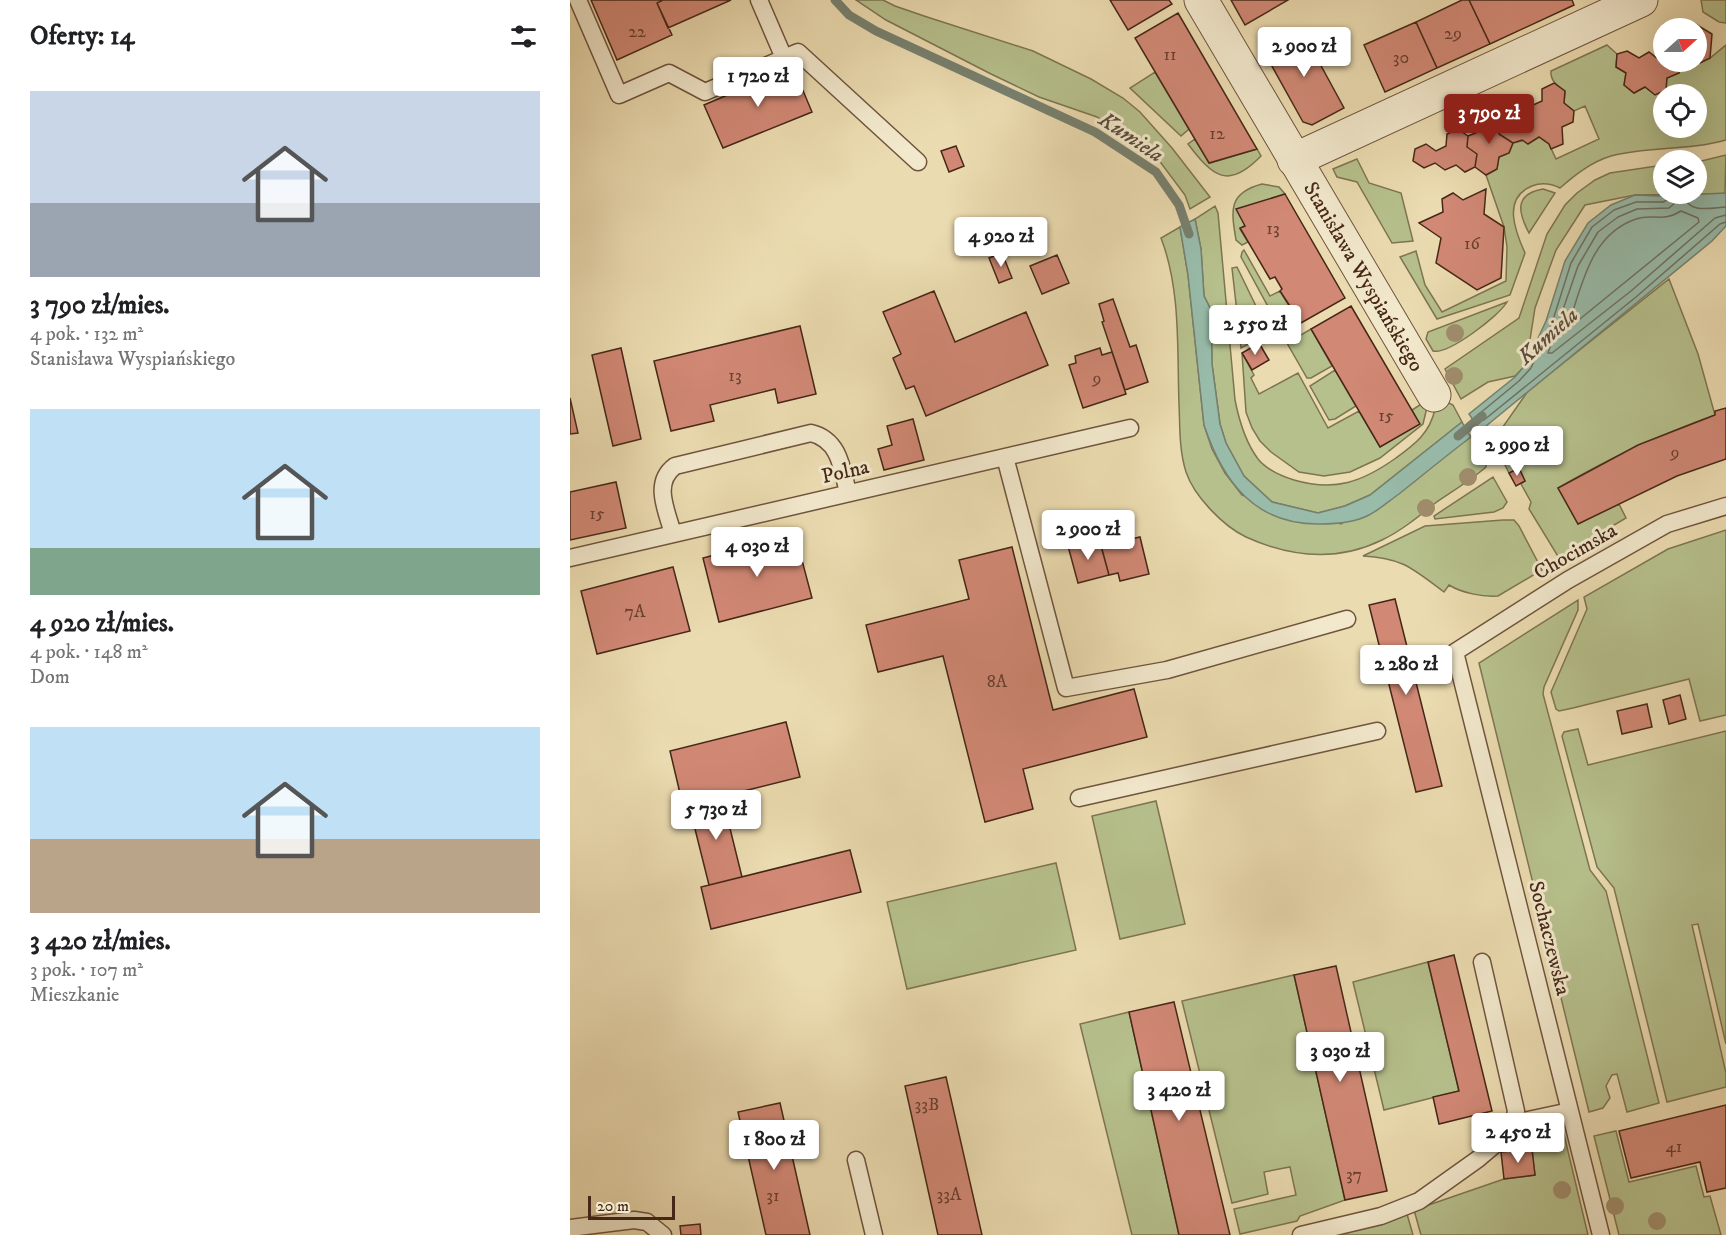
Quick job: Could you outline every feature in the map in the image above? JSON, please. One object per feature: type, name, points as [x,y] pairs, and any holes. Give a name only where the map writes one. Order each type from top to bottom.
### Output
[{"type":"street","name":"Stanisława Wyspiańskiego","points":[[1201,0],[1434,395]]},
{"type":"street","name":"Stanisława Wyspiańskiego","points":[[1294,160],[1641,0]]},
{"type":"lane","points":[[578,0],[619,95],[669,73],[705,92],[798,52],[918,162]]},
{"type":"lane","points":[[759,0],[784,58]]},
{"type":"lane","name":"Polna","points":[[570,558],[1130,428]]},
{"type":"lane","points":[[673,534],[662,488],[667,472],[675,466],[812,433],[821,435],[834,447],[848,494]]},
{"type":"lane","points":[[1005,457],[1066,688],[1167,670],[1347,619]]},
{"type":"lane","name":"Chocimska","points":[[1455,652],[1568,580],[1667,524],[1726,506]]},
{"type":"lane","name":"Sochaczewska","points":[[1455,652],[1601,1235]]},
{"type":"lane","points":[[1079,798],[1377,730]]},
{"type":"lane","points":[[1301,1235],[1381,1216],[1419,1201],[1478,1159],[1512,1130],[1516,1111],[1482,962]]},
{"type":"lane","points":[[1514,1123],[1570,1111]]},
{"type":"lane","points":[[856,1160],[874,1235]]},
{"type":"lane","points":[[570,1228],[634,1220],[647,1222],[663,1235]]},
{"type":"green space","points":[[856,0],[883,0],[924,16],[1033,51],[1091,79],[1123,98],[1140,112],[1172,148],[1210,197],[1190,209],[1185,195],[1158,159],[1097,117],[1039,97],[991,74],[886,20]]},
{"type":"green space","points":[[1701,0],[1726,0],[1726,23],[1719,22],[1703,12]]},
{"type":"green space","points":[[1607,45],[1617,54],[1616,67],[1626,73],[1624,85],[1634,93],[1645,87],[1653,93],[1653,138],[1707,138],[1707,84],[1662,84],[1667,78],[1679,72],[1707,72],[1707,60],[1726,45],[1726,140],[1697,146],[1611,156],[1590,165],[1560,188],[1543,184],[1523,191],[1517,198],[1514,216],[1525,253],[1510,295],[1437,319],[1400,257],[1416,251],[1425,285],[1442,312],[1506,281],[1507,247],[1504,227],[1486,175],[1497,169],[1499,157],[1509,153],[1513,143],[1539,137],[1549,144],[1556,159],[1599,139],[1585,106],[1574,111],[1564,103],[1565,91],[1557,85],[1551,71]]},
{"type":"green space","points":[[1155,72],[1189,129],[1181,136],[1130,88]]},
{"type":"green space","points":[[1195,139],[1210,163],[1257,149],[1261,156],[1239,173],[1230,176],[1222,175],[1205,165],[1188,144]]},
{"type":"green space","points":[[1726,155],[1725,194],[1707,194],[1707,160]]},
{"type":"green space","points":[[1357,159],[1369,183],[1401,193],[1413,241],[1392,243],[1357,182],[1337,177],[1333,169]]},
{"type":"green space","points":[[1653,167],[1653,195],[1635,195],[1585,205],[1556,250],[1535,308],[1526,365],[1515,376],[1488,382],[1461,399],[1445,369],[1519,318],[1547,234],[1565,205],[1595,180],[1610,173]]},
{"type":"green space","points":[[1262,184],[1279,187],[1285,194],[1240,229],[1248,242],[1242,245],[1236,240],[1233,220],[1234,204],[1243,192]]},
{"type":"green space","points":[[1543,189],[1555,193],[1529,233],[1522,218],[1521,205],[1527,195]]},
{"type":"green space","points":[[1215,206],[1218,213],[1235,400],[1247,439],[1262,463],[1294,480],[1335,485],[1360,479],[1396,458],[1421,437],[1435,409],[1447,402],[1453,405],[1462,422],[1370,495],[1345,506],[1318,513],[1272,502],[1244,476],[1226,443],[1220,424],[1212,364],[1211,310],[1204,296],[1201,249],[1195,219]]},
{"type":"green space","points":[[1180,227],[1188,275],[1204,425],[1212,449],[1225,473],[1242,495],[1341,524],[1471,437],[1486,467],[1396,532],[1382,540],[1348,552],[1297,553],[1263,544],[1228,526],[1210,509],[1196,491],[1186,472],[1182,455],[1175,299],[1161,238]]},
{"type":"green space","points":[[1244,250],[1270,296],[1280,291],[1289,306],[1292,305],[1296,313],[1286,320],[1291,330],[1283,334],[1241,257]]},
{"type":"green space","points":[[1237,267],[1269,333],[1241,348],[1232,268]]},
{"type":"green space","points":[[1669,279],[1698,354],[1715,415],[1635,448],[1558,488],[1578,524],[1619,504],[1626,518],[1559,558],[1529,509],[1531,502],[1521,484],[1525,481],[1519,469],[1509,473],[1495,445],[1500,431],[1528,391]]},
{"type":"green space","points":[[1507,302],[1484,325],[1450,347],[1433,351],[1426,339],[1428,332]]},
{"type":"green space","points":[[1311,329],[1332,366],[1307,378],[1287,343]]},
{"type":"green space","points":[[1242,353],[1254,375],[1251,378],[1259,394],[1298,373],[1328,428],[1359,411],[1380,447],[1419,424],[1412,410],[1429,399],[1423,424],[1380,458],[1350,472],[1324,476],[1299,472],[1271,452],[1252,428],[1246,412]]},
{"type":"green space","points":[[1335,370],[1356,406],[1335,419],[1329,420],[1310,386]]},
{"type":"green space","points":[[1493,477],[1507,502],[1503,508],[1494,512],[1435,519],[1434,516]]},
{"type":"green space","points":[[1514,520],[1519,526],[1542,570],[1498,596],[1472,594],[1449,585],[1444,592],[1398,562],[1363,556],[1425,526]]},
{"type":"green space","points":[[1726,530],[1726,715],[1700,721],[1689,679],[1573,708],[1559,711],[1556,709],[1551,692],[1587,609],[1584,597],[1668,549]]},
{"type":"green space","points":[[1578,600],[1578,610],[1543,694],[1590,870],[1606,891],[1659,1103],[1627,1112],[1617,1074],[1612,1075],[1606,1086],[1610,1098],[1603,1108],[1589,1112],[1479,663]]},
{"type":"green space","points":[[1578,729],[1588,765],[1726,731],[1726,1044],[1698,924],[1692,925],[1726,1073],[1726,1087],[1667,1102],[1614,888],[1597,867],[1562,736],[1564,732]]},
{"type":"green space","points":[[1156,801],[1185,924],[1120,939],[1092,816]]},
{"type":"green space","points":[[1056,863],[1076,950],[907,989],[887,902]]},
{"type":"green space","points":[[1428,962],[1459,1091],[1384,1110],[1353,982]]},
{"type":"green space","points":[[1294,975],[1345,1200],[1300,1216],[1297,1221],[1240,1234],[1234,1209],[1296,1195],[1290,1167],[1264,1172],[1268,1194],[1232,1203],[1182,1001]]},
{"type":"green space","points":[[1129,1012],[1179,1235],[1132,1235],[1080,1024]]},
{"type":"green space","points":[[1561,1122],[1588,1235],[1421,1235],[1414,1210],[1504,1179],[1535,1175],[1532,1150],[1501,1152],[1518,1132]]},
{"type":"green space","points":[[1616,1131],[1629,1182],[1696,1166],[1704,1197],[1710,1196],[1721,1235],[1619,1235],[1594,1136]]},
{"type":"green space","points":[[1407,1214],[1413,1235],[1328,1235]]},
{"type":"water","points":[[1726,193],[1726,226],[1712,241],[1480,431],[1469,414],[1515,377],[1526,364],[1546,321],[1565,261],[1588,223],[1611,205],[1635,195],[1653,196],[1653,204],[1707,204],[1707,194]]},
{"type":"water","points":[[1195,219],[1201,249],[1204,296],[1211,310],[1212,364],[1220,424],[1226,443],[1244,476],[1272,502],[1318,513],[1345,506],[1370,495],[1462,422],[1471,437],[1380,508],[1357,520],[1332,524],[1297,522],[1277,517],[1260,508],[1232,482],[1221,465],[1204,425],[1188,275],[1180,227]]},
{"type":"building","points":[[591,0],[663,0],[657,3],[672,35],[617,60]]},
{"type":"building","points":[[663,0],[731,0],[668,28],[657,3]]},
{"type":"building","points":[[1110,0],[1169,0],[1172,4],[1128,30]]},
{"type":"building","points":[[1231,0],[1288,0],[1245,25]]},
{"type":"building","points":[[1462,0],[1469,0],[1490,44],[1437,68],[1416,22]]},
{"type":"building","points":[[1469,0],[1572,0],[1574,5],[1490,44]]},
{"type":"building","points":[[1178,13],[1257,149],[1209,163],[1135,38]]},
{"type":"building","points":[[1416,22],[1437,68],[1385,92],[1364,45]]},
{"type":"building","points":[[1301,29],[1344,108],[1312,125],[1303,122],[1263,50]]},
{"type":"building","points":[[1707,31],[1712,34],[1710,58],[1707,60]]},
{"type":"building","points":[[1627,51],[1639,58],[1649,52],[1653,55],[1653,72],[1679,73],[1667,78],[1666,84],[1653,84],[1653,93],[1645,87],[1634,93],[1624,85],[1626,73],[1616,67],[1617,54]]},
{"type":"building","points":[[793,67],[812,112],[723,148],[704,105]]},
{"type":"building","points":[[1554,83],[1565,91],[1564,103],[1574,111],[1573,122],[1562,127],[1563,144],[1551,149],[1549,144],[1539,137],[1528,144],[1522,140],[1513,143],[1499,134],[1499,124],[1510,118],[1511,107],[1522,101],[1531,106],[1542,101],[1542,89]]},
{"type":"building","points":[[1491,114],[1499,124],[1499,134],[1513,143],[1509,153],[1499,157],[1497,169],[1486,175],[1475,167],[1477,154],[1467,147],[1468,136],[1480,131],[1479,119]]},
{"type":"building","points":[[1458,129],[1468,136],[1467,147],[1477,154],[1475,167],[1465,172],[1456,165],[1445,170],[1435,163],[1424,168],[1413,161],[1415,149],[1426,144],[1436,151],[1446,146],[1447,134]]},
{"type":"building","points":[[956,146],[964,166],[949,172],[941,151]]},
{"type":"building","points":[[1486,189],[1484,214],[1504,227],[1501,278],[1477,290],[1436,263],[1441,238],[1419,223],[1443,212],[1442,199],[1453,193],[1463,200]]},
{"type":"building","points":[[1285,194],[1345,298],[1301,323],[1280,291],[1282,289],[1275,277],[1270,279],[1240,228],[1245,226],[1236,209]]},
{"type":"building","points":[[1002,253],[1012,278],[999,283],[989,258]]},
{"type":"building","points":[[1057,255],[1069,283],[1042,294],[1030,266]]},
{"type":"building","points":[[934,291],[955,342],[1026,312],[1048,365],[926,416],[914,386],[906,389],[893,358],[901,354],[883,312]]},
{"type":"building","points":[[1113,299],[1130,347],[1136,345],[1148,382],[1125,390],[1102,322],[1104,321],[1099,304]]},
{"type":"building","points":[[1351,306],[1420,424],[1380,447],[1311,329]]},
{"type":"building","points":[[800,326],[816,394],[778,403],[775,389],[710,405],[714,421],[671,431],[654,361]]},
{"type":"building","points":[[1259,343],[1269,360],[1252,370],[1242,353]]},
{"type":"building","points":[[621,348],[641,439],[613,446],[592,355]]},
{"type":"building","points":[[1100,348],[1102,355],[1112,352],[1126,394],[1083,408],[1069,365],[1076,363],[1075,356]]},
{"type":"building","points":[[570,398],[578,433],[570,434]]},
{"type":"building","points":[[1726,408],[1726,459],[1677,476],[1578,524],[1558,488],[1638,445],[1715,415],[1715,411]]},
{"type":"building","points":[[913,419],[924,460],[884,470],[878,449],[892,445],[887,426]]},
{"type":"building","points":[[1519,468],[1525,481],[1516,486],[1509,473]]},
{"type":"building","points":[[616,482],[626,528],[570,540],[570,492]]},
{"type":"building","points":[[795,534],[812,598],[719,622],[703,558]]},
{"type":"building","points":[[1140,537],[1149,574],[1120,581],[1118,573],[1109,575],[1101,546]]},
{"type":"building","points":[[1099,538],[1109,575],[1078,583],[1068,546]]},
{"type":"building","points":[[1012,547],[1053,710],[1134,689],[1147,737],[1023,769],[1033,809],[985,822],[943,656],[878,672],[866,625],[969,599],[959,560]]},
{"type":"building","points":[[673,567],[690,631],[597,654],[581,591]]},
{"type":"building","points":[[1395,599],[1442,786],[1416,792],[1369,605]]},
{"type":"building","points":[[1680,695],[1686,719],[1669,724],[1663,700]]},
{"type":"building","points":[[1647,704],[1652,727],[1622,734],[1617,711]]},
{"type":"building","points":[[786,722],[800,777],[683,806],[670,751]]},
{"type":"building","points":[[722,796],[742,877],[709,885],[689,805]]},
{"type":"building","points":[[850,850],[861,892],[711,929],[701,887]]},
{"type":"building","points":[[1454,955],[1492,1111],[1439,1124],[1433,1097],[1459,1091],[1428,962]]},
{"type":"building","points":[[1336,966],[1387,1191],[1345,1200],[1294,975]]},
{"type":"building","points":[[1174,1002],[1230,1235],[1179,1235],[1129,1012]]},
{"type":"building","points":[[946,1077],[982,1235],[938,1235],[905,1086]]},
{"type":"building","points":[[780,1103],[810,1235],[766,1235],[738,1112]]},
{"type":"building","points":[[1726,1105],[1726,1188],[1707,1192],[1700,1162],[1631,1178],[1619,1131]]},
{"type":"building","points":[[1532,1149],[1535,1175],[1504,1179],[1501,1152]]},
{"type":"building","points":[[700,1224],[701,1235],[681,1235],[680,1226]]},
{"type":"waterway","name":"Kumiela","points":[[835,0],[849,15],[876,31],[1095,132],[1156,172],[1179,205],[1189,234]]},
{"type":"waterway","name":"Kumiela","points":[[1458,436],[1482,416]]}]
